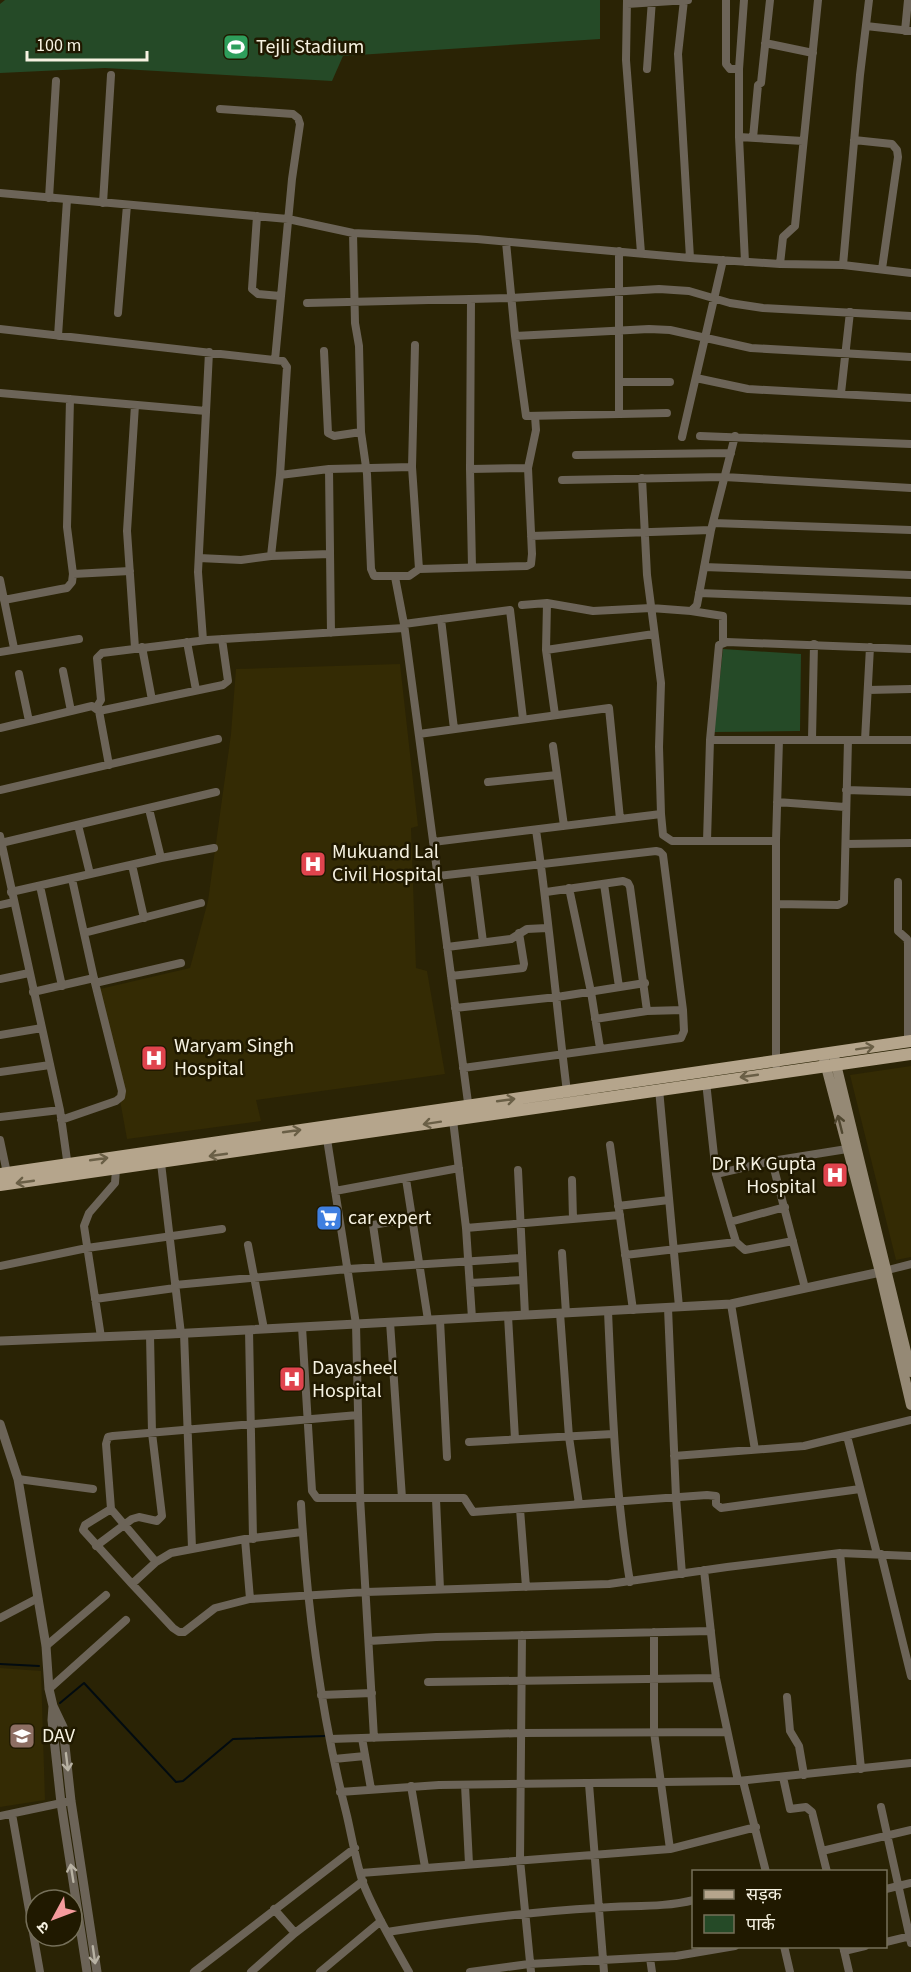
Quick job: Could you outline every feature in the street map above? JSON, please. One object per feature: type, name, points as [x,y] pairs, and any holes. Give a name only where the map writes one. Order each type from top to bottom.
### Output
[{"type":"main road","points":[[4,1173],[116,1169],[161,1163],[453,1120],[469,1112],[567,1092],[776,1067],[910,1045]]},
{"type":"main road","points":[[830,1059],[846,1149],[907,1342],[911,1372]]},
{"type":"main road","points":[[830,1059],[884,1271],[911,1405]]},
{"type":"main road","points":[[0,1185],[68,1170],[469,1112],[659,1089],[706,1082],[776,1067]]},
{"type":"street","points":[[684,0],[678,54],[690,258]]},
{"type":"street","points":[[641,253],[626,60],[627,2],[689,0]]},
{"type":"street","points":[[726,0],[726,64],[730,69],[739,69]]},
{"type":"street","points":[[744,0],[739,69],[739,137],[745,262]]},
{"type":"street","points":[[753,138],[770,0]]},
{"type":"street","points":[[780,264],[783,237],[795,226],[818,0]]},
{"type":"street","points":[[843,266],[869,0]]},
{"type":"street","points":[[866,26],[908,31],[908,0]]},
{"type":"street","points":[[647,69],[651,1]]},
{"type":"street","points":[[765,44],[813,53]]},
{"type":"street","points":[[103,203],[111,75]]},
{"type":"street","points":[[50,198],[56,81]]},
{"type":"street","points":[[220,109],[293,114],[298,118],[300,124],[292,179],[275,360]]},
{"type":"street","points":[[739,137],[803,141]]},
{"type":"street","points":[[854,140],[892,144],[897,150],[898,157],[882,269]]},
{"type":"street","points":[[0,193],[288,219],[353,233],[506,242],[745,262],[843,266],[911,273]]},
{"type":"street","points":[[58,336],[67,200]]},
{"type":"street","points":[[118,314],[127,205]]},
{"type":"street","points":[[257,216],[252,289],[258,294],[280,296]]},
{"type":"street","points":[[353,233],[361,432],[366,469],[372,573],[377,577],[395,577],[409,576],[419,569],[531,564],[528,468],[536,430],[535,416]]},
{"type":"street","points":[[506,242],[524,413],[528,417],[667,413]]},
{"type":"street","points":[[618,414],[619,251]]},
{"type":"street","points":[[682,437],[723,260]]},
{"type":"street","points":[[307,303],[511,298],[659,289],[689,291],[714,299],[763,308],[911,316]]},
{"type":"street","points":[[471,299],[472,567]]},
{"type":"street","points":[[841,393],[850,312]]},
{"type":"street","points":[[0,329],[283,360],[287,367],[280,476],[271,556]]},
{"type":"street","points":[[515,336],[619,330],[670,330],[751,348],[911,357]]},
{"type":"street","points":[[415,345],[412,466],[419,569]]},
{"type":"street","points":[[324,351],[328,433],[334,435],[361,432]]},
{"type":"street","points":[[203,640],[198,572],[209,352]]},
{"type":"street","points":[[696,378],[748,389],[911,398]]},
{"type":"street","points":[[619,382],[670,382]]},
{"type":"street","points":[[0,393],[206,411]]},
{"type":"street","points":[[4,600],[67,588],[72,582],[67,527],[70,399]]},
{"type":"street","points":[[135,405],[127,531],[138,647],[152,700]]},
{"type":"street","points":[[700,436],[911,444]]},
{"type":"street","points":[[691,611],[697,605],[712,526],[735,436]]},
{"type":"street","points":[[576,455],[731,453]]},
{"type":"street","points":[[280,476],[328,469],[412,466]]},
{"type":"street","points":[[470,469],[528,468]]},
{"type":"street","points":[[328,469],[331,633]]},
{"type":"street","points":[[562,480],[724,477],[911,489]]},
{"type":"street","points":[[642,478],[646,575],[661,683],[659,747],[663,835],[669,840],[776,841]]},
{"type":"street","points":[[531,536],[645,532],[712,526],[911,530]]},
{"type":"street","points":[[199,558],[241,560],[271,556],[330,554]]},
{"type":"street","points":[[704,567],[911,575]]},
{"type":"street","points":[[73,574],[130,572]]},
{"type":"street","points":[[395,577],[404,626],[469,1112]]},
{"type":"street","points":[[0,580],[14,648]]},
{"type":"street","points":[[699,593],[911,601]]},
{"type":"street","points":[[547,603],[546,650],[555,715]]},
{"type":"street","points":[[522,605],[547,603],[593,611],[651,608],[723,616],[723,642],[717,648],[710,740],[707,841]]},
{"type":"street","points":[[109,765],[98,710],[101,700],[96,658],[102,653],[138,647],[203,640],[331,633],[404,626],[510,610],[523,719]]},
{"type":"street","points":[[441,619],[454,729]]},
{"type":"street","points":[[546,650],[654,634]]},
{"type":"street","points":[[0,652],[79,639]]},
{"type":"street","points":[[0,728],[92,706],[98,710],[223,685],[228,681],[222,639]]},
{"type":"street","points":[[187,642],[196,690]]},
{"type":"street","points":[[723,642],[911,649]]},
{"type":"street","points":[[812,739],[814,644]]},
{"type":"street","points":[[865,740],[870,647]]},
{"type":"street","points":[[63,671],[71,711]]},
{"type":"street","points":[[19,674],[29,721]]},
{"type":"street","points":[[868,690],[911,689]]},
{"type":"street","points":[[418,734],[609,708],[620,819]]},
{"type":"street","points":[[0,790],[218,739]]},
{"type":"street","points":[[710,740],[911,740]]},
{"type":"street","points":[[776,1067],[776,841],[779,740]]},
{"type":"street","points":[[776,904],[838,904],[844,902],[848,740]]},
{"type":"street","points":[[553,746],[564,826]]},
{"type":"street","points":[[488,782],[557,775]]},
{"type":"street","points":[[846,790],[911,792]]},
{"type":"street","points":[[68,1170],[60,1110],[1,846],[216,792]]},
{"type":"street","points":[[777,801],[845,807]]},
{"type":"street","points":[[149,809],[161,858]]},
{"type":"street","points":[[433,842],[661,814]]},
{"type":"street","points":[[78,825],[90,874]]},
{"type":"street","points":[[536,830],[546,892],[547,928],[567,1092]]},
{"type":"street","points":[[846,844],[911,843]]},
{"type":"street","points":[[11,892],[214,848]]},
{"type":"street","points":[[438,876],[660,852],[663,855],[682,1010],[684,1031],[681,1038],[463,1068]]},
{"type":"street","points":[[132,865],[144,918]]},
{"type":"street","points":[[474,872],[483,942]]},
{"type":"street","points":[[61,1120],[116,1101],[121,1097],[122,1091],[94,981],[72,879]]},
{"type":"street","points":[[546,892],[623,881],[628,883],[645,983],[647,1011]]},
{"type":"street","points":[[898,882],[898,931],[908,943],[910,1045]]},
{"type":"street","points":[[604,884],[619,987]]},
{"type":"street","points":[[40,886],[62,986]]},
{"type":"street","points":[[569,888],[591,992],[600,1048]]},
{"type":"street","points":[[0,905],[14,902]]},
{"type":"street","points":[[84,933],[201,903]]},
{"type":"street","points":[[447,947],[511,939],[527,929],[547,928]]},
{"type":"street","points":[[451,976],[523,968],[519,933]]},
{"type":"street","points":[[33,992],[181,963]]},
{"type":"street","points":[[0,979],[29,973]]},
{"type":"street","points":[[455,1008],[557,997],[645,983]]},
{"type":"street","points":[[596,1019],[647,1011],[682,1010]]},
{"type":"street","points":[[0,1035],[42,1028]]},
{"type":"street","points":[[0,1072],[50,1065]]},
{"type":"street","points":[[706,1082],[717,1174],[736,1242],[742,1249],[750,1251],[793,1240]]},
{"type":"street","points":[[659,1089],[679,1307]]},
{"type":"street","points":[[0,1117],[60,1110]]},
{"type":"street","points":[[453,1120],[466,1228],[472,1318]]},
{"type":"street","points":[[327,1139],[357,1324],[360,1497],[374,1738]]},
{"type":"street","points":[[0,1140],[4,1173]]},
{"type":"street","points":[[610,1144],[633,1310]]},
{"type":"street","points":[[717,1174],[772,1161],[846,1149]]},
{"type":"street","points":[[772,1161],[805,1288]]},
{"type":"street","points":[[161,1163],[182,1333],[192,1548]]},
{"type":"street","points":[[335,1191],[459,1168]]},
{"type":"street","points":[[102,1337],[84,1226],[85,1220],[115,1183],[116,1169]]},
{"type":"street","points":[[518,1170],[525,1315]]},
{"type":"street","points":[[406,1179],[428,1320]]},
{"type":"street","points":[[572,1180],[573,1219]]},
{"type":"street","points":[[618,1206],[669,1200]]},
{"type":"street","points":[[730,1222],[785,1207]]},
{"type":"street","points":[[466,1228],[620,1215]]},
{"type":"street","points":[[379,1266],[373,1225],[412,1218]]},
{"type":"street","points":[[0,1266],[87,1248],[222,1229]]},
{"type":"street","points":[[625,1256],[736,1242]]},
{"type":"street","points":[[248,1245],[264,1329]]},
{"type":"street","points":[[562,1253],[569,1437],[579,1504]]},
{"type":"street","points":[[95,1299],[254,1278],[419,1263],[521,1258]]},
{"type":"street","points":[[0,1341],[731,1304],[911,1264]]},
{"type":"street","points":[[470,1283],[523,1280]]},
{"type":"street","points":[[731,1304],[755,1450]]},
{"type":"street","points":[[668,1308],[676,1497],[682,1574]]},
{"type":"street","points":[[608,1311],[613,1434],[630,1582]]},
{"type":"street","points":[[508,1316],[515,1439]]},
{"type":"street","points":[[440,1320],[447,1457]]},
{"type":"street","points":[[390,1322],[402,1498]]},
{"type":"street","points":[[302,1327],[306,1420],[313,1495],[320,1498],[464,1498],[473,1512],[714,1495],[721,1508],[860,1489]]},
{"type":"street","points":[[249,1330],[250,1599]]},
{"type":"street","points":[[96,1546],[136,1517],[158,1521],[162,1516],[152,1433],[150,1335]]},
{"type":"street","points":[[156,1562],[111,1509],[106,1444],[108,1437],[358,1415]]},
{"type":"street","points":[[674,1456],[804,1446],[911,1420]]},
{"type":"street","points":[[0,1424],[18,1479],[46,1647],[49,1689],[53,1706],[63,1727],[71,1801],[97,1972]]},
{"type":"street","points":[[469,1442],[613,1434]]},
{"type":"street","points":[[847,1436],[911,1676]]},
{"type":"street","points":[[18,1479],[93,1489]]},
{"type":"street","points":[[436,1499],[440,1589]]},
{"type":"street","points":[[301,1504],[308,1596],[321,1695],[340,1792],[362,1877],[381,1921],[409,1972]]},
{"type":"street","points":[[111,1509],[83,1527],[84,1532],[178,1632],[190,1629],[221,1605],[250,1599],[366,1592],[609,1584],[840,1553],[911,1556]]},
{"type":"street","points":[[520,1509],[526,1587]]},
{"type":"street","points":[[132,1584],[156,1562],[171,1553],[303,1532]]},
{"type":"street","points":[[840,1553],[861,1769]]},
{"type":"street","points":[[704,1570],[716,1678],[727,1732],[756,1827],[766,1870]]},
{"type":"street","points":[[46,1647],[106,1595]]},
{"type":"street","points":[[0,1618],[38,1598]]},
{"type":"street","points":[[49,1689],[126,1620]]},
{"type":"street","points":[[369,1641],[711,1631]]},
{"type":"street","points":[[654,1632],[654,1732],[670,1849]]},
{"type":"street","points":[[522,1635],[520,1860],[530,1968]]},
{"type":"street","points":[[428,1682],[716,1678]]},
{"type":"street","points":[[321,1695],[372,1693]]},
{"type":"street","points":[[787,1697],[790,1731],[799,1746],[804,1775]]},
{"type":"street","points":[[53,1706],[52,1720],[61,1803],[87,1972]]},
{"type":"street","points":[[330,1739],[521,1733],[727,1732]]},
{"type":"street","points":[[362,1738],[371,1789]]},
{"type":"street","points":[[334,1759],[365,1756]]},
{"type":"street","points":[[340,1792],[411,1786],[741,1781],[911,1763]]},
{"type":"street","points":[[783,1777],[789,1809],[806,1807],[812,1812],[827,1870]]},
{"type":"street","points":[[589,1784],[604,1972]]},
{"type":"street","points":[[465,1785],[469,1864]]},
{"type":"street","points":[[411,1786],[425,1867]]},
{"type":"street","points":[[0,1816],[71,1801]]},
{"type":"street","points":[[881,1807],[910,1938],[887,1942]]},
{"type":"street","points":[[12,1814],[40,1972]]},
{"type":"street","points":[[252,1972],[362,1877],[425,1867],[670,1849],[756,1827]]},
{"type":"street","points":[[822,1851],[911,1830]]},
{"type":"street","points":[[194,1972],[355,1848]]},
{"type":"street","points":[[887,1889],[911,1883]]},
{"type":"street","points":[[387,1932],[475,1918],[669,1905],[692,1900]]},
{"type":"street","points":[[274,1910],[295,1934]]},
{"type":"street","points":[[320,1972],[381,1921]]},
{"type":"street","points":[[470,1972],[695,1954],[729,1948]]},
{"type":"street","points":[[784,1948],[790,1972]]},
{"type":"street","points":[[844,1949],[849,1972]]},
{"type":"street","points":[[650,1958],[652,1972]]},
{"type":"shaded area","name":"Mukuand Lal Civil Hospital","points":[[400,664],[418,826],[411,828],[416,968],[427,971],[445,1074],[256,1100],[261,1121],[127,1139],[100,989],[190,968],[208,901],[231,734],[236,669]]},
{"type":"shaded area","points":[[911,1066],[911,1257],[896,1260],[850,1075]]},
{"type":"shaded area","name":"DAV","points":[[0,1668],[41,1671],[45,1800],[0,1807]]},
{"type":"green space","name":"Tejli Stadium","points":[[5,0],[600,0],[600,39],[343,56],[332,81],[105,68],[0,73],[0,4]]},
{"type":"green space","points":[[723,649],[801,654],[800,731],[714,732]]},
{"type":"waterway","points":[[0,1664],[39,1666]]},
{"type":"waterway","points":[[60,1703],[84,1683],[176,1782],[183,1781],[233,1739],[325,1736]]},
{"type":"place","name":"Tejli Stadium","points":[[236,47]]},
{"type":"place","name":"Mukuand Lal Civil Hospital","points":[[313,864]]},
{"type":"place","name":"Waryam Singh Hospital","points":[[154,1058]]},
{"type":"place","name":"Dr R K Gupta Hospital","points":[[835,1175]]},
{"type":"place","name":"car expert","points":[[329,1218]]},
{"type":"place","name":"Dayasheel Hospital","points":[[292,1379]]},
{"type":"place","name":"DAV","points":[[22,1736]]}]
